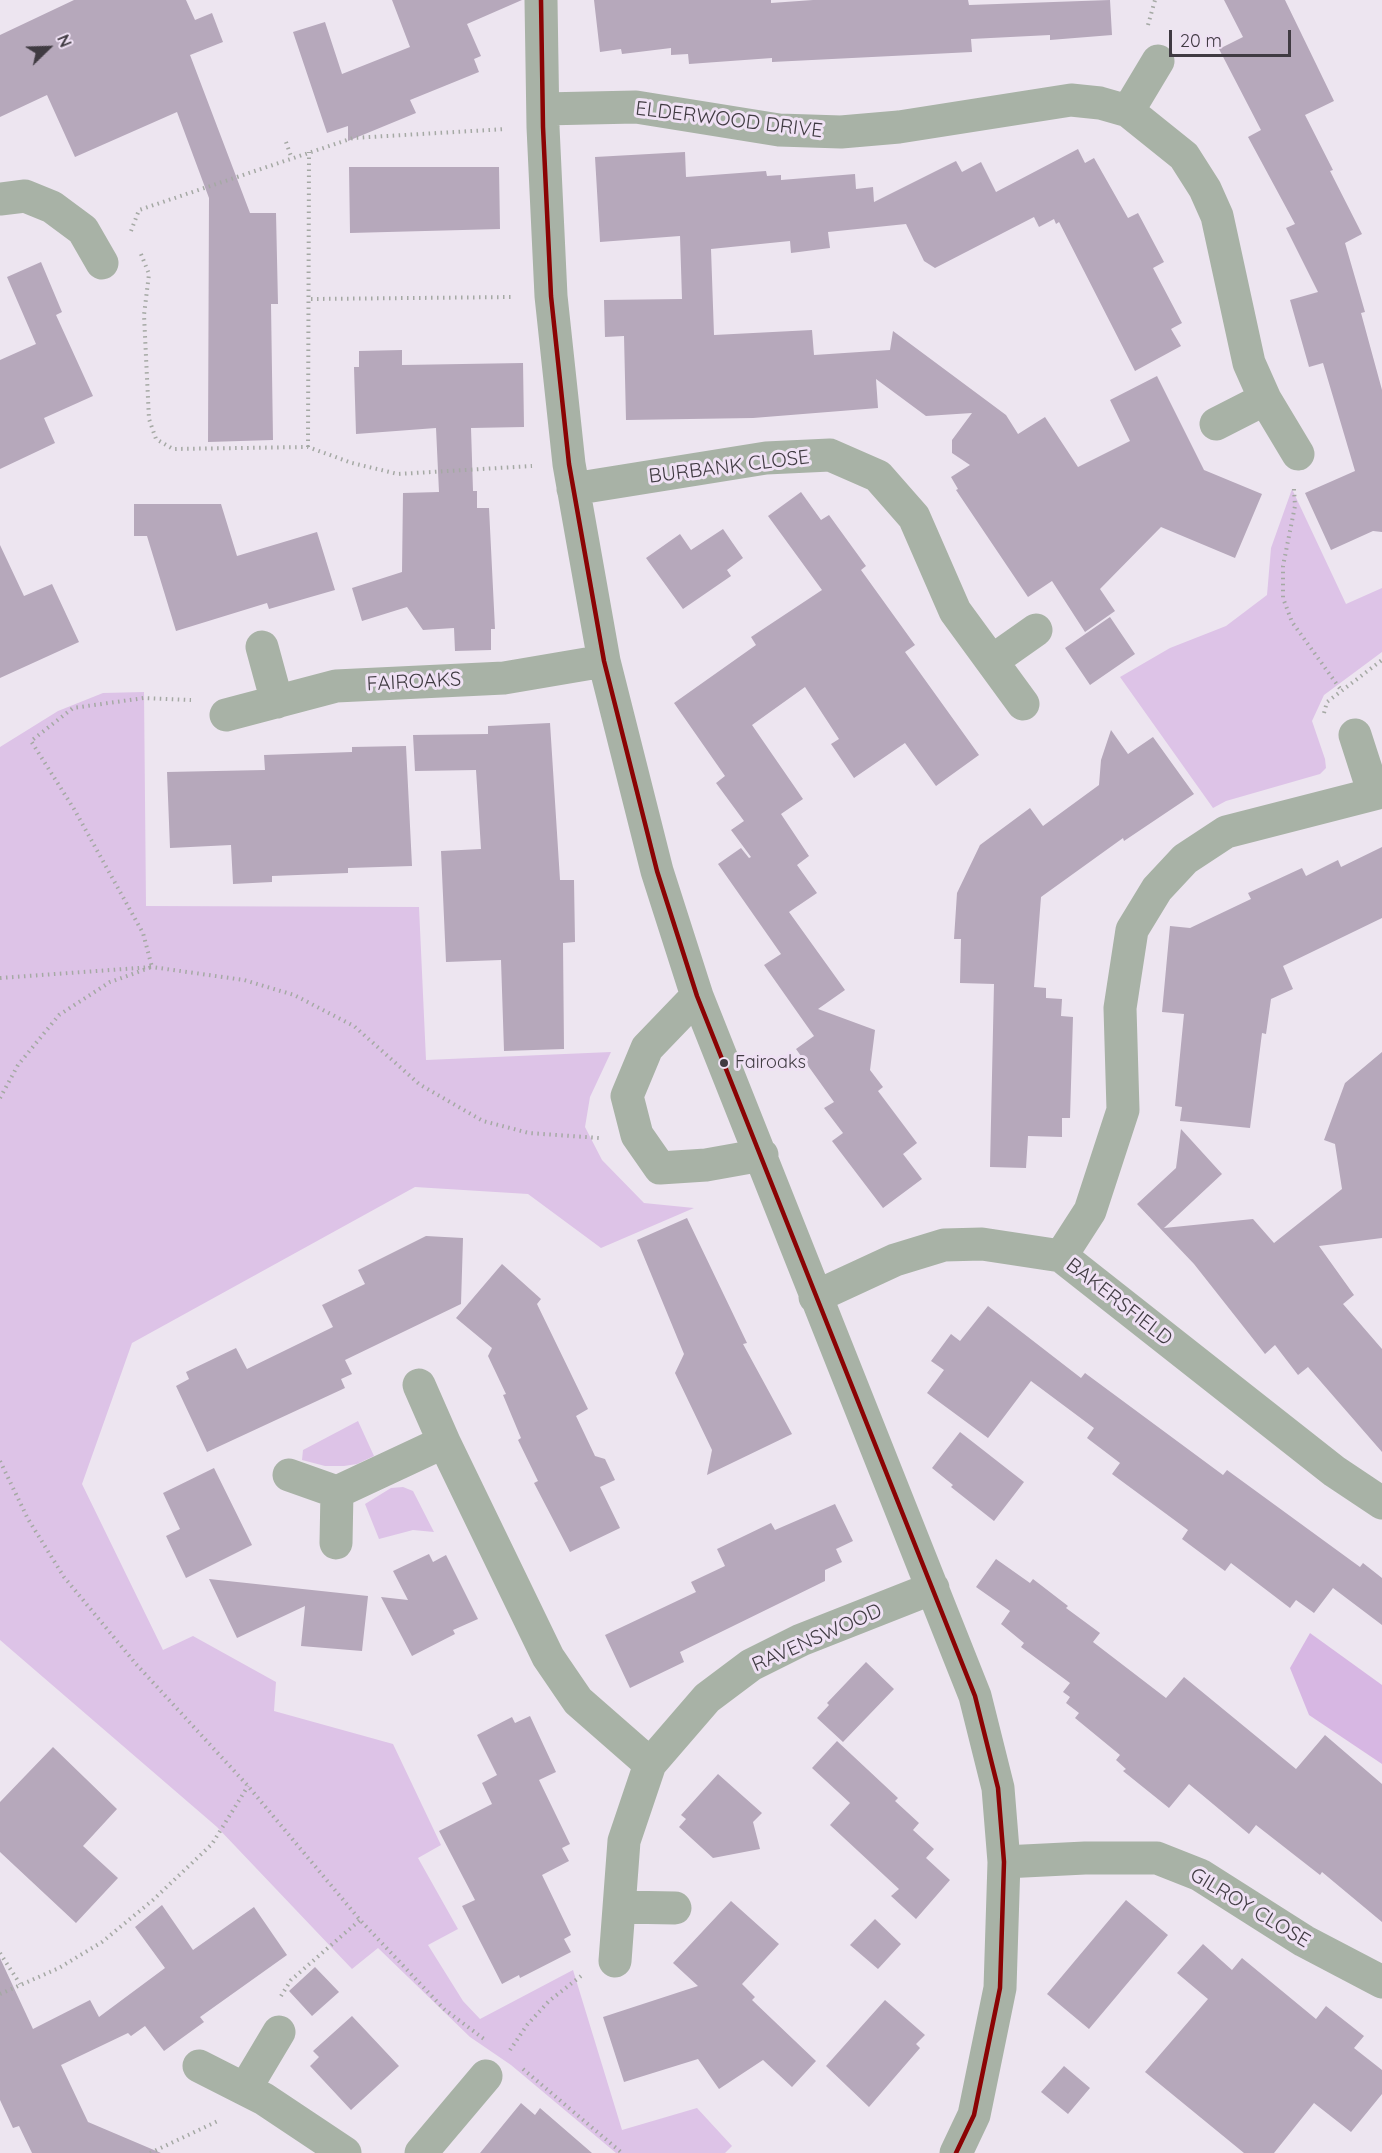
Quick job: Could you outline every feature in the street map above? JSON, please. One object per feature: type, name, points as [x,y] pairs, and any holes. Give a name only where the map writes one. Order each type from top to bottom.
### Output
[{"type":"street","points":[[541,0],[543,118],[551,296],[571,476],[604,662],[657,871],[697,996],[975,1696],[998,1788],[1004,1862],[1000,1988],[974,2115],[956,2153]]},
{"type":"street","points":[[1128,111],[1158,61]]},
{"type":"street","name":"ELDERWOOD DRIVE","points":[[543,118],[636,107],[779,130],[841,132],[899,127],[1071,100],[1100,103],[1128,111],[1184,156],[1205,189],[1217,216],[1249,363],[1295,467]]},
{"type":"street","points":[[0,199],[25,196],[52,207],[83,230],[102,263]]},
{"type":"street","points":[[1216,424],[1265,399]]},
{"type":"street","name":"BURBANK CLOSE","points":[[571,476],[766,458],[830,455],[878,476],[914,517],[955,611],[1023,704]]},
{"type":"street","points":[[992,661],[1036,630]]},
{"type":"street","points":[[251,709],[262,647]]},
{"type":"street","name":"FAIROAKS","points":[[251,709],[336,686],[504,678],[604,662]]},
{"type":"street","points":[[1061,1256],[1090,1211],[1123,1110],[1120,1008],[1132,930],[1157,889],[1185,859],[1226,832],[1378,793],[1355,735]]},
{"type":"street","points":[[697,996],[647,1048],[627,1096],[637,1135],[660,1167],[706,1165],[762,1155]]},
{"type":"street","name":"BAKERSFIELD","points":[[815,1297],[895,1260],[944,1245],[982,1244],[1061,1256],[1334,1471],[1382,1504]]},
{"type":"street","points":[[419,1385],[444,1442],[548,1657],[578,1701],[650,1764]]},
{"type":"street","points":[[289,1475],[337,1492],[444,1442]]},
{"type":"street","points":[[336,1543],[337,1492]]},
{"type":"street","name":"RAVENSWOOD","points":[[616,1956],[624,1841],[650,1764],[707,1698],[751,1665],[801,1640],[933,1588]]},
{"type":"street","name":"GILROY CLOSE","points":[[1004,1862],[1085,1858],[1157,1858],[1200,1875],[1304,1941],[1382,1982]]},
{"type":"street","points":[[620,1907],[675,1908]]},
{"type":"street","points":[[255,2094],[276,2039]]},
{"type":"street","points":[[421,2153],[503,2065]]},
{"type":"street","points":[[199,2066],[255,2094],[345,2153]]},
{"type":"path","points":[[136,241],[131,231],[139,210],[353,138],[543,118]]},
{"type":"path","points":[[286,142],[292,159]]},
{"type":"path","points":[[308,447],[311,299],[309,152]]},
{"type":"path","points":[[83,230],[131,231]]},
{"type":"path","points":[[140,252],[149,274],[144,315],[149,418],[156,439],[173,449],[308,447],[352,463],[398,474],[571,476]]},
{"type":"path","points":[[311,299],[551,296]]},
{"type":"path","points":[[1295,467],[1295,506],[1283,567],[1283,598],[1292,622],[1341,690]]},
{"type":"path","points":[[152,967],[142,933],[74,809],[31,741],[73,708],[144,698],[228,702],[251,709]]},
{"type":"path","points":[[0,1098],[18,1065],[59,1015],[110,982],[152,967]]},
{"type":"path","points":[[0,978],[152,967],[244,980],[294,995],[354,1026],[419,1084],[483,1121],[529,1133],[590,1138],[637,1135]]},
{"type":"path","points":[[0,1461],[28,1519],[64,1577],[136,1664],[248,1786],[360,1920],[444,2009],[489,2042]]},
{"type":"path","points":[[0,1994],[59,1968],[102,1942],[153,1900],[212,1844],[248,1786]]},
{"type":"path","points":[[276,2039],[265,2020],[291,1980],[360,1920]]},
{"type":"path","points":[[0,1953],[20,1984]]},
{"type":"path","points":[[616,1956],[549,2001],[527,2025],[503,2065],[622,2153]]},
{"type":"path","points":[[150,2153],[255,2094]]},
{"type":"shaded area","points":[[1292,489],[1346,604],[1382,588],[1382,652],[1324,695],[1312,721],[1325,759],[1326,768],[1320,774],[1226,801],[1213,808],[1120,677],[1170,648],[1226,626],[1267,595],[1271,548]]},
{"type":"shaded area","points":[[144,692],[146,906],[419,907],[426,1060],[611,1052],[590,1097],[585,1127],[602,1160],[644,1203],[694,1208],[601,1248],[528,1194],[415,1187],[132,1343],[82,1484],[163,1650],[193,1636],[276,1682],[274,1711],[393,1744],[441,1845],[418,1858],[458,1929],[428,1945],[463,2001],[480,2019],[573,1970],[622,2130],[697,2108],[732,2146],[725,2153],[616,2153],[511,2065],[470,2037],[378,1948],[352,1969],[217,1827],[0,1640],[0,747],[58,711],[103,693]]},
{"type":"shaded area","points":[[358,1421],[374,1456],[357,1464],[344,1466],[325,1466],[302,1460],[303,1450]]},
{"type":"shaded area","points":[[403,1487],[413,1491],[434,1532],[413,1530],[379,1539],[365,1504],[391,1488]]},
{"type":"shaded area","points":[[1310,1633],[1382,1685],[1382,1764],[1309,1715],[1290,1668]]},
{"type":"building","points":[[74,0],[186,0],[195,20],[212,13],[223,42],[190,55],[250,213],[276,213],[278,304],[271,304],[273,440],[208,442],[209,198],[177,112],[75,157],[47,95],[0,117],[0,35]]},
{"type":"building","points":[[392,0],[522,0],[467,24],[481,56],[474,59],[479,72],[410,100],[416,113],[348,141],[348,126],[327,133],[293,32],[325,22],[342,74],[410,47]]},
{"type":"building","points":[[594,0],[771,0],[771,3],[813,0],[968,0],[969,5],[1110,0],[1112,35],[1050,40],[1050,35],[971,39],[972,52],[772,62],[772,58],[689,64],[688,54],[671,55],[671,48],[622,54],[621,49],[600,52]]},
{"type":"building","points":[[1224,0],[1285,0],[1334,101],[1305,115],[1362,234],[1345,243],[1365,312],[1361,313],[1382,390],[1382,532],[1373,531],[1331,550],[1305,493],[1355,471],[1323,363],[1309,367],[1290,300],[1318,292],[1286,228],[1295,224],[1248,137],[1261,130],[1219,49],[1243,37]]},
{"type":"building","points":[[1078,149],[1085,163],[1094,158],[1128,218],[1138,213],[1164,262],[1153,268],[1182,323],[1171,329],[1181,346],[1135,371],[1059,222],[1056,224],[1054,219],[1039,227],[1034,217],[935,268],[924,261],[906,224],[828,232],[830,248],[791,253],[790,241],[711,249],[714,335],[812,330],[814,355],[890,350],[893,331],[1006,415],[1018,434],[1045,417],[1078,467],[1130,441],[1110,400],[1157,376],[1204,470],[1262,494],[1235,558],[1161,527],[1100,589],[1115,611],[1085,632],[1052,581],[1028,597],[956,490],[958,489],[951,477],[970,465],[952,453],[952,440],[972,413],[926,416],[876,379],[878,408],[753,418],[626,420],[624,336],[605,337],[604,300],[682,299],[680,236],[600,242],[595,157],[685,152],[686,177],[766,171],[767,176],[781,175],[781,180],[855,174],[856,189],[873,187],[874,202],[956,161],[962,172],[981,162],[996,192]]},
{"type":"building","points":[[349,167],[499,167],[500,229],[350,233]]},
{"type":"building","points":[[41,262],[62,312],[56,315],[93,396],[44,418],[55,443],[0,469],[0,360],[36,344],[7,277]]},
{"type":"building","points":[[402,350],[402,365],[523,363],[524,427],[471,428],[473,491],[477,491],[477,508],[489,508],[495,629],[491,629],[491,650],[455,651],[454,628],[423,630],[407,607],[362,621],[352,588],[402,572],[403,493],[439,492],[436,428],[356,434],[354,367],[359,367],[359,351]]},
{"type":"building","points":[[801,492],[821,520],[829,515],[866,566],[861,570],[915,645],[905,652],[979,755],[936,786],[905,743],[854,778],[831,744],[839,739],[805,687],[752,725],[803,799],[781,814],[809,856],[797,865],[817,893],[789,912],[845,990],[818,1009],[875,1030],[870,1070],[883,1087],[878,1091],[917,1143],[903,1154],[922,1179],[883,1208],[832,1141],[843,1133],[824,1108],[834,1102],[796,1049],[814,1036],[764,965],[781,954],[718,864],[741,848],[749,858],[751,857],[731,830],[744,821],[716,783],[725,776],[674,703],[756,645],[751,637],[822,590],[768,516]]},
{"type":"building","points":[[134,504],[221,504],[237,556],[317,532],[335,590],[269,609],[267,603],[176,631],[147,536],[134,536]]},
{"type":"building","points":[[723,529],[743,558],[727,570],[731,576],[683,609],[646,558],[680,534],[691,550]]},
{"type":"building","points":[[0,545],[24,596],[52,584],[79,642],[0,678]]},
{"type":"building","points":[[1110,617],[1135,654],[1090,685],[1065,648]]},
{"type":"building","points":[[550,723],[560,880],[574,880],[575,942],[563,943],[564,1049],[504,1051],[501,960],[446,962],[441,851],[481,849],[476,770],[415,771],[413,735],[488,734],[488,726]]},
{"type":"building","points":[[1111,730],[1128,754],[1153,737],[1194,794],[1124,841],[1123,838],[1041,897],[1034,987],[1046,988],[1046,998],[1062,999],[1061,1016],[1073,1017],[1070,1118],[1062,1118],[1062,1137],[1028,1136],[1026,1168],[990,1167],[994,984],[960,983],[961,939],[954,939],[957,893],[980,845],[1030,808],[1043,826],[1099,785],[1101,760]]},
{"type":"building","points":[[406,746],[412,866],[348,868],[348,873],[272,876],[272,882],[233,884],[231,845],[170,848],[167,772],[265,770],[264,755],[352,752],[352,747]]},
{"type":"building","points":[[1382,847],[1382,918],[1283,966],[1293,989],[1271,999],[1266,1034],[1262,1033],[1250,1128],[1180,1121],[1182,1107],[1175,1106],[1184,1014],[1162,1012],[1170,926],[1190,928],[1251,899],[1248,893],[1302,868],[1306,876],[1338,860],[1341,867]]},
{"type":"building","points":[[1382,1052],[1382,1238],[1319,1246],[1354,1295],[1343,1304],[1382,1349],[1382,1452],[1308,1367],[1298,1375],[1275,1345],[1265,1354],[1194,1264],[1137,1204],[1176,1168],[1181,1129],[1222,1174],[1164,1228],[1253,1219],[1274,1243],[1342,1189],[1335,1144],[1324,1140],[1345,1083]]},
{"type":"building","points":[[687,1218],[747,1343],[743,1344],[792,1434],[707,1475],[712,1450],[675,1373],[684,1354],[637,1240]]},
{"type":"building","points":[[426,1236],[463,1238],[461,1304],[345,1360],[352,1374],[341,1379],[345,1388],[207,1452],[176,1386],[189,1379],[186,1372],[236,1348],[247,1369],[333,1327],[322,1305],[365,1284],[358,1270]]},
{"type":"building","points":[[502,1264],[541,1299],[537,1304],[588,1409],[576,1416],[595,1456],[605,1459],[615,1480],[600,1487],[620,1528],[570,1552],[534,1483],[538,1481],[518,1440],[521,1438],[503,1395],[506,1394],[488,1356],[492,1348],[456,1318]]},
{"type":"building","points":[[988,1306],[1081,1378],[1085,1373],[1223,1475],[1227,1470],[1360,1567],[1363,1563],[1382,1578],[1382,1625],[1333,1588],[1314,1613],[1296,1600],[1290,1608],[1231,1563],[1225,1571],[1182,1539],[1188,1530],[1112,1474],[1120,1463],[1087,1438],[1094,1428],[1031,1381],[988,1438],[927,1393],[944,1370],[931,1361],[951,1334],[960,1341]]},
{"type":"building","points":[[960,1432],[1024,1482],[994,1521],[951,1487],[953,1485],[932,1468]]},
{"type":"building","points":[[214,1468],[252,1545],[186,1578],[166,1536],[180,1529],[163,1493]]},
{"type":"building","points":[[835,1504],[853,1541],[836,1549],[842,1562],[825,1570],[825,1581],[680,1652],[684,1662],[630,1688],[605,1635],[696,1592],[691,1582],[725,1566],[717,1549],[771,1523],[775,1530]]},
{"type":"building","points":[[429,1554],[433,1562],[446,1555],[478,1619],[453,1630],[455,1634],[412,1656],[381,1597],[408,1600],[393,1571]]},
{"type":"building","points":[[996,1559],[1030,1583],[1033,1579],[1068,1606],[1066,1608],[1100,1633],[1093,1642],[1166,1698],[1184,1677],[1296,1769],[1325,1735],[1382,1784],[1382,1922],[1322,1872],[1320,1875],[1256,1825],[1249,1834],[1189,1784],[1169,1808],[1123,1771],[1126,1769],[1116,1760],[1120,1755],[1075,1718],[1079,1713],[1066,1703],[1070,1697],[1063,1692],[1070,1683],[1021,1647],[1024,1643],[1001,1624],[1010,1611],[976,1587]]},
{"type":"building","points":[[209,1579],[368,1596],[362,1651],[301,1646],[305,1606],[237,1638]]},
{"type":"building","points":[[866,1662],[894,1689],[843,1742],[817,1718],[829,1705],[827,1703]]},
{"type":"building","points":[[530,1716],[556,1772],[539,1780],[570,1844],[562,1848],[569,1861],[542,1875],[571,1935],[564,1939],[571,1952],[520,1978],[519,1975],[502,1984],[462,1906],[475,1900],[439,1831],[492,1804],[482,1783],[497,1775],[477,1735],[512,1717],[515,1723]]},
{"type":"building","points":[[837,1741],[898,1798],[895,1801],[919,1823],[913,1830],[934,1849],[926,1858],[950,1880],[916,1919],[891,1896],[899,1889],[830,1825],[850,1803],[812,1768]]},
{"type":"building","points":[[53,1747],[117,1809],[83,1846],[118,1878],[76,1923],[0,1852],[0,1802]]},
{"type":"building","points":[[718,1774],[762,1813],[753,1822],[760,1849],[713,1858],[679,1827],[686,1819],[681,1815]]},
{"type":"building","points":[[1126,1900],[1168,1935],[1089,2029],[1047,1994]]},
{"type":"building","points":[[731,1901],[779,1944],[742,1984],[755,1997],[752,2000],[816,2061],[792,2087],[763,2060],[719,2089],[698,2059],[624,2082],[603,2017],[698,1986],[673,1963]]},
{"type":"building","points":[[162,1905],[193,1950],[254,1907],[287,1955],[200,2017],[204,2022],[164,2051],[145,2026],[131,2036],[128,2033],[61,2065],[88,2122],[161,2153],[32,2153],[19,2126],[13,2128],[0,2100],[0,1958],[33,2029],[90,2000],[99,2017],[165,1968],[135,1927]]},
{"type":"building","points":[[875,1919],[901,1944],[878,1969],[850,1945]]},
{"type":"building","points":[[1203,1944],[1232,1970],[1242,1958],[1316,2019],[1326,2006],[1364,2036],[1354,2048],[1382,2070],[1382,2094],[1351,2132],[1314,2103],[1274,2153],[1244,2153],[1145,2072],[1208,1999],[1177,1973]]},
{"type":"building","points":[[315,1967],[339,1992],[312,2016],[289,1991]]},
{"type":"building","points":[[885,2000],[925,2035],[916,2044],[920,2048],[869,2107],[826,2066]]},
{"type":"building","points":[[352,2016],[399,2066],[351,2110],[310,2066],[319,2057],[313,2051]]},
{"type":"building","points":[[1064,2066],[1090,2088],[1068,2114],[1041,2092]]},
{"type":"building","points":[[521,2103],[535,2115],[540,2108],[592,2153],[480,2153]]},
{"type":"transit line","points":[[541,0],[543,127],[551,296],[569,464],[604,661],[657,871],[697,996],[975,1696],[998,1788],[1004,1862],[1000,1988],[974,2115],[956,2153]]},
{"type":"place","name":"Fairoaks","points":[[724,1063]]}]
